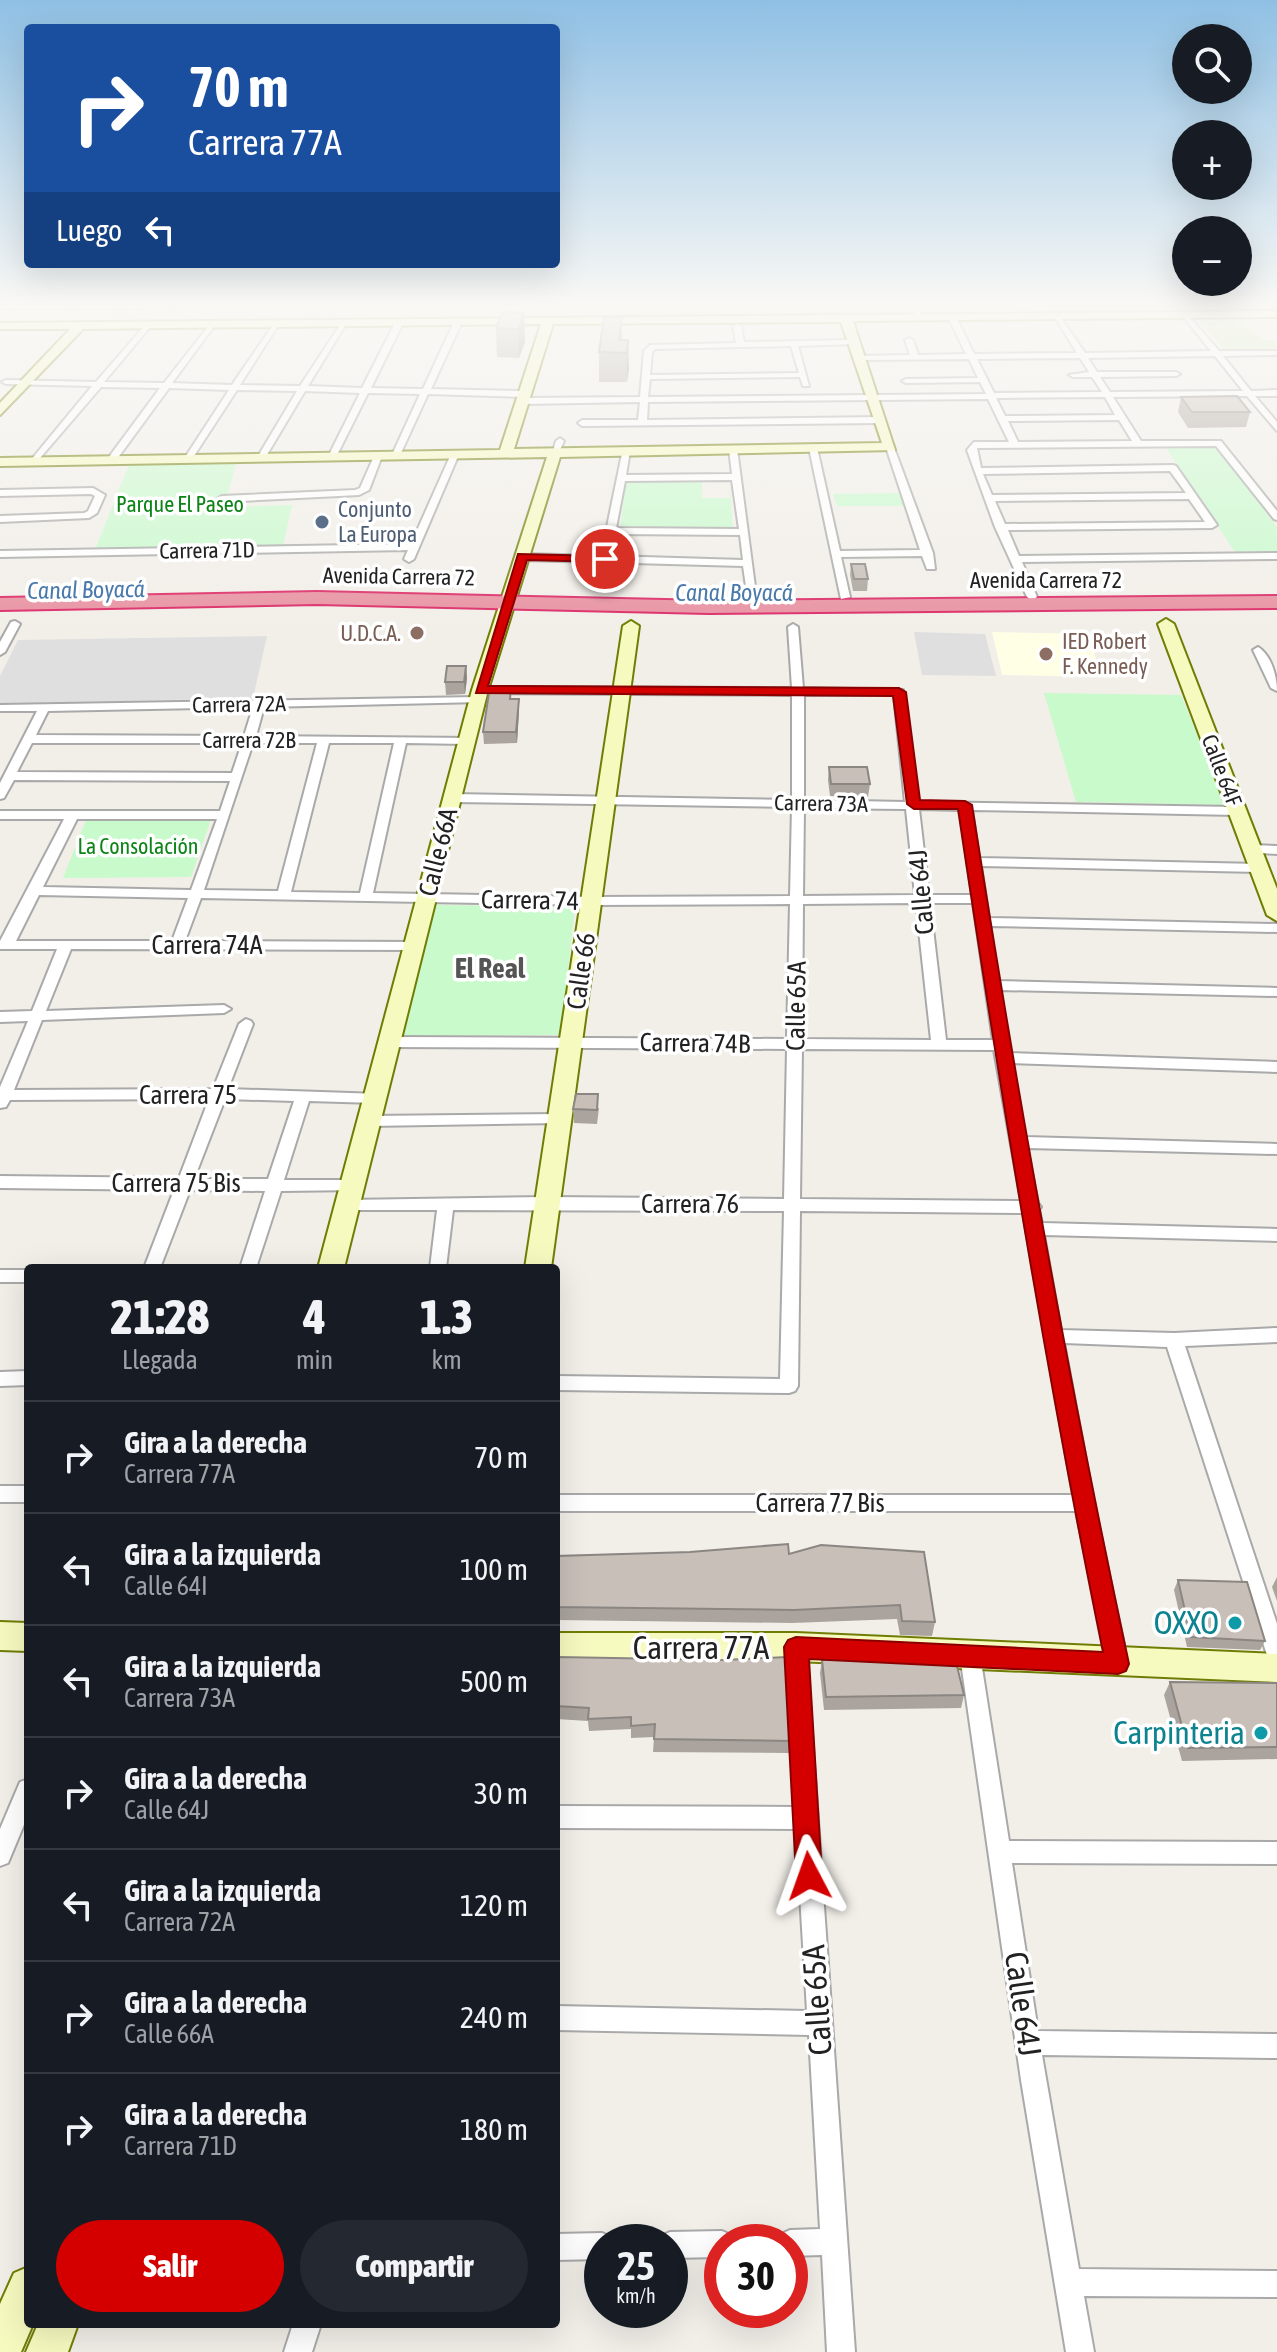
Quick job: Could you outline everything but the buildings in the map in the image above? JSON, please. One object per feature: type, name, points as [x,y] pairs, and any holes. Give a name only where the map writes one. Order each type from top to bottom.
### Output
[{"type":"highway","name":"Avenida Carrera 72","points":[[0,597],[361,591],[646,626],[724,628]]},
{"type":"highway","name":"Avenida Carrera 72","points":[[5,622],[345,611],[1226,599],[1277,594]]},
{"type":"highway","points":[[132,595],[153,602]]},
{"type":"highway","name":"Avenida Carrera 72","points":[[369,620],[498,609],[845,597],[1226,599],[1277,602]]},
{"type":"highway","points":[[926,597],[954,604]]},
{"type":"highway","name":"Avenida Carrera 72","points":[[0,604],[317,598],[715,621],[1277,615]]},
{"type":"highway","points":[[891,624],[918,617]]},
{"type":"highway","points":[[981,617],[1010,625]]},
{"type":"highway","points":[[197,621],[276,619]]},
{"type":"highway","points":[[5,622],[121,622]]},
{"type":"highway","points":[[1237,623],[1277,622]]},
{"type":"highway","points":[[1158,624],[1194,624]]},
{"type":"highway","name":"Avenida Carrera 72","points":[[769,627],[1043,625]]},
{"type":"street","points":[[34,462],[74,413]]},
{"type":"street","points":[[111,461],[146,413]]},
{"type":"street","points":[[188,459],[218,413]]},
{"type":"street","points":[[261,458],[288,413]]},
{"type":"street","points":[[332,457],[355,413]]},
{"type":"street","points":[[396,455],[416,413]]},
{"type":"street","points":[[506,453],[519,413]]},
{"type":"street","points":[[642,423],[643,413]]},
{"type":"street","points":[[878,413],[931,567]]},
{"type":"street","points":[[1000,413],[1014,443]]},
{"type":"street","points":[[1118,413],[1137,442]]},
{"type":"street","points":[[1003,419],[1121,417]]},
{"type":"street","points":[[582,423],[881,420]]},
{"type":"street","points":[[1032,597],[988,498],[970,447],[1014,443],[1218,443],[1277,517]]},
{"type":"street","points":[[0,462],[506,453],[552,449],[626,451],[890,447]]},
{"type":"street","points":[[813,448],[845,597]]},
{"type":"street","name":"Calle 66A","points":[[498,609],[522,557],[552,449]]},
{"type":"street","name":"Calle 66A","points":[[332,1264],[479,695],[498,609],[552,449]]},
{"type":"street","points":[[733,449],[753,600]]},
{"type":"street","points":[[605,559],[626,451]]},
{"type":"street","points":[[409,559],[455,454]]},
{"type":"street","points":[[222,499],[345,495],[364,490],[378,456]]},
{"type":"street","points":[[977,471],[1173,468],[1212,525],[1000,527]]},
{"type":"street","points":[[621,478],[736,477]]},
{"type":"street","points":[[0,493],[99,493],[89,515],[0,519]]},
{"type":"street","points":[[988,498],[1192,496]]},
{"type":"street","points":[[610,531],[744,532]]},
{"type":"street","name":"Carrera 71D","points":[[0,554],[414,547]]},
{"type":"street","points":[[837,554],[928,553]]},
{"type":"street","points":[[1016,559],[1277,556]]},
{"type":"street","points":[[522,557],[748,563]]},
{"type":"street","points":[[0,652],[5,622]]},
{"type":"street","name":"Calle 64F","points":[[1158,624],[1277,915]]},
{"type":"street","name":"Calle 66","points":[[539,1264],[621,690],[646,626]]},
{"type":"street","name":"Calle 65A","points":[[560,1383],[789,1386],[798,802],[798,690],[793,627]]},
{"type":"street","points":[[1258,650],[1277,688]]},
{"type":"street","name":"Carrera 72A","points":[[0,708],[260,703],[621,690],[899,692]]},
{"type":"street","name":"Calle 64J","points":[[899,692],[939,1044]]},
{"type":"street","points":[[177,945],[251,740],[260,703]]},
{"type":"street","points":[[0,795],[44,708]]},
{"type":"street","name":"Carrera 72B","points":[[31,739],[467,740]]},
{"type":"street","points":[[284,894],[324,740]]},
{"type":"street","points":[[366,895],[401,740]]},
{"type":"street","points":[[10,776],[237,777]]},
{"type":"street","name":"Carrera 73A","points":[[452,798],[1237,811]]},
{"type":"street","points":[[965,805],[1003,1052],[1084,1503],[1118,1664]]},
{"type":"street","points":[[3,945],[73,814]]},
{"type":"street","points":[[0,815],[225,815]]},
{"type":"street","points":[[1252,849],[1277,850]]},
{"type":"street","points":[[972,862],[1259,868]]},
{"type":"street","name":"Carrera 74","points":[[33,891],[591,901],[979,899]]},
{"type":"street","points":[[983,922],[1277,928]]},
{"type":"street","name":"Carrera 74A","points":[[3,945],[414,946]]},
{"type":"street","points":[[1,1098],[66,945]]},
{"type":"street","points":[[993,985],[1277,992]]},
{"type":"street","points":[[0,1017],[224,1009]]},
{"type":"street","points":[[154,1264],[246,1024]]},
{"type":"street","name":"Carrera 74B","points":[[389,1042],[939,1044],[1003,1052],[1277,1067]]},
{"type":"street","name":"Carrera 75","points":[[1,1098],[219,1094],[375,1098]]},
{"type":"street","points":[[249,1264],[303,1097]]},
{"type":"street","points":[[369,1121],[560,1119]]},
{"type":"street","points":[[1020,1142],[1277,1149]]},
{"type":"street","name":"Carrera 75 Bis","points":[[0,1182],[275,1184],[350,1196]]},
{"type":"street","name":"Carrera 76","points":[[350,1196],[446,1204],[1033,1207]]},
{"type":"street","points":[[438,1264],[446,1204]]},
{"type":"street","points":[[1036,1229],[1277,1235]]},
{"type":"street","points":[[0,1276],[24,1276]]},
{"type":"street","points":[[1054,1336],[1174,1340],[1277,1335]]},
{"type":"street","points":[[1174,1340],[1277,1655]]},
{"type":"street","points":[[0,1379],[24,1378]]},
{"type":"street","points":[[0,1494],[24,1494]]},
{"type":"street","name":"Carrera 77 Bis","points":[[560,1503],[1084,1503]]},
{"type":"street","points":[[0,1636],[24,1637]]},
{"type":"street","name":"Carrera 77A","points":[[560,1647],[796,1647],[1118,1664],[1277,1668]]},
{"type":"street","name":"Calle 65A","points":[[796,1647],[841,2352]]},
{"type":"street","name":"Calle 64J","points":[[970,1655],[1080,2352]]},
{"type":"street","points":[[0,1855],[24,1798]]},
{"type":"street","points":[[560,1817],[806,1818]]},
{"type":"street","points":[[1001,1852],[1277,1853]]},
{"type":"street","points":[[560,2018],[819,2023]]},
{"type":"street","points":[[1029,2043],[1277,2046]]},
{"type":"street","points":[[808,2243],[834,2242]]},
{"type":"street","points":[[560,2247],[584,2246]]},
{"type":"street","points":[[1070,2282],[1277,2284]]},
{"type":"street","points":[[0,2352],[24,2296]]},
{"type":"street","points":[[47,2352],[56,2328]]},
{"type":"street","points":[[298,2352],[306,2328]]},
{"type":"shaded area","points":[[914,632],[985,634],[996,676],[922,675]]},
{"type":"shaded area","name":"IED Robert F. Kennedy","points":[[992,632],[1088,634],[1102,677],[1002,675]]},
{"type":"shaded area","points":[[267,636],[253,698],[0,704],[0,676],[18,640]]},
{"type":"green space","points":[[1164,445],[1216,445],[1277,527],[1277,551],[1235,552]]},
{"type":"green space","name":"Parque El Paseo","points":[[237,460],[224,507],[292,505],[283,546],[95,550],[130,462]]},
{"type":"green space","points":[[723,478],[725,481],[702,481],[702,498],[730,498],[730,479],[733,534],[620,532],[626,479]]},
{"type":"green space","points":[[901,493],[905,506],[837,506],[833,494]]},
{"type":"green space","points":[[1044,693],[1181,695],[1226,805],[1076,802]]},
{"type":"green space","name":"La Consolación","points":[[88,815],[212,817],[191,877],[63,878]]},
{"type":"green space","points":[[436,905],[575,907],[561,1035],[400,1036]]},
{"type":"waterway","name":"Canal Boyacá","points":[[253,605],[323,604]]},
{"type":"waterway","name":"Canal Boyacá","points":[[0,610],[95,608]]},
{"type":"place","name":"Conjunto La Europa","points":[[322,522]]},
{"type":"place","name":"U.D.C.A.","points":[[417,633]]},
{"type":"place","name":"IED Robert F. Kennedy","points":[[1046,654]]},
{"type":"place","name":"OXXO","points":[[1235,1623]]},
{"type":"place","name":"Carpinteria","points":[[1261,1733]]},
{"type":"district","name":"El Real","points":[[490,968]]},
{"type":"route","points":[[605,559],[522,557],[480,690],[899,692],[914,804],[965,805],[1001,1045],[1033,1207],[1084,1503],[1118,1664],[796,1647],[809,1876]]}]
